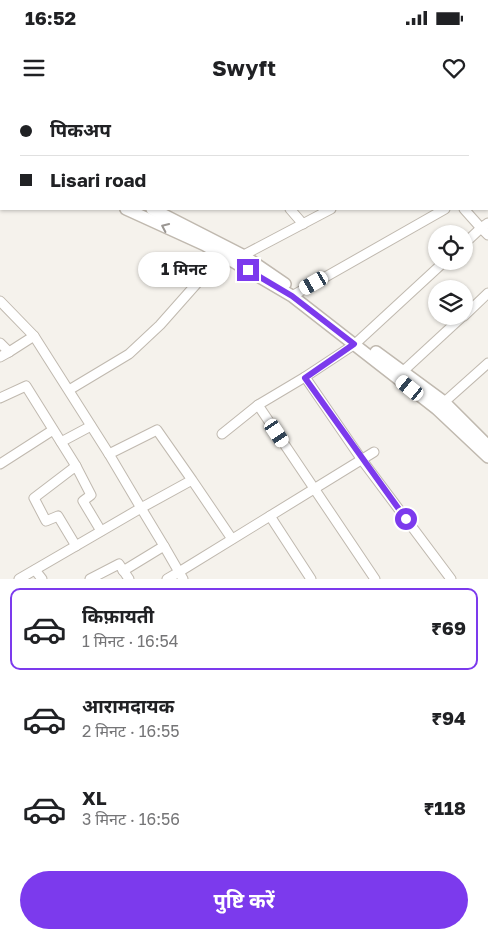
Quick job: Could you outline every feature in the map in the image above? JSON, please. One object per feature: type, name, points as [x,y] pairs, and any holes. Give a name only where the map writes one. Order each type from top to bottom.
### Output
[{"type":"street","points":[[128,210],[222,255],[239,258],[329,210]]},
{"type":"street","points":[[154,210],[239,258],[295,294],[401,374],[488,446]]},
{"type":"street","points":[[291,210],[303,224]]},
{"type":"street","points":[[295,294],[443,210]]},
{"type":"street","points":[[465,210],[485,226],[488,236]]},
{"type":"street","points":[[473,236],[485,226]]},
{"type":"street","points":[[68,390],[129,354],[160,325],[222,255]]},
{"type":"street","points":[[222,434],[258,405],[305,378],[357,342],[435,270]]},
{"type":"street","points":[[473,307],[488,293]]},
{"type":"street","points":[[0,300],[34,336],[109,454],[181,575]]},
{"type":"street","points":[[401,374],[453,325]]},
{"type":"street","points":[[0,358],[34,336]]},
{"type":"street","points":[[0,343],[9,352]]},
{"type":"street","points":[[440,406],[488,363]]},
{"type":"street","points":[[305,378],[362,460],[451,579]]},
{"type":"street","points":[[0,398],[26,386],[76,466],[91,495],[83,501],[101,531]]},
{"type":"street","points":[[258,405],[375,579]]},
{"type":"street","points":[[440,406],[488,457]]},
{"type":"street","points":[[61,442],[91,426]]},
{"type":"street","points":[[0,464],[53,430]]},
{"type":"street","points":[[109,454],[157,430],[232,539]]},
{"type":"street","points":[[167,579],[181,575],[232,539],[374,452]]},
{"type":"street","points":[[76,466],[34,498],[46,521],[58,516],[76,546]]},
{"type":"street","points":[[19,579],[192,480]]},
{"type":"street","points":[[270,516],[311,579]]},
{"type":"street","points":[[90,579],[118,564],[126,575],[164,546]]},
{"type":"street","points":[[35,570],[42,579]]},
{"type":"route","points":[[248,270],[292,296],[354,344],[305,378],[406,519]]}]
